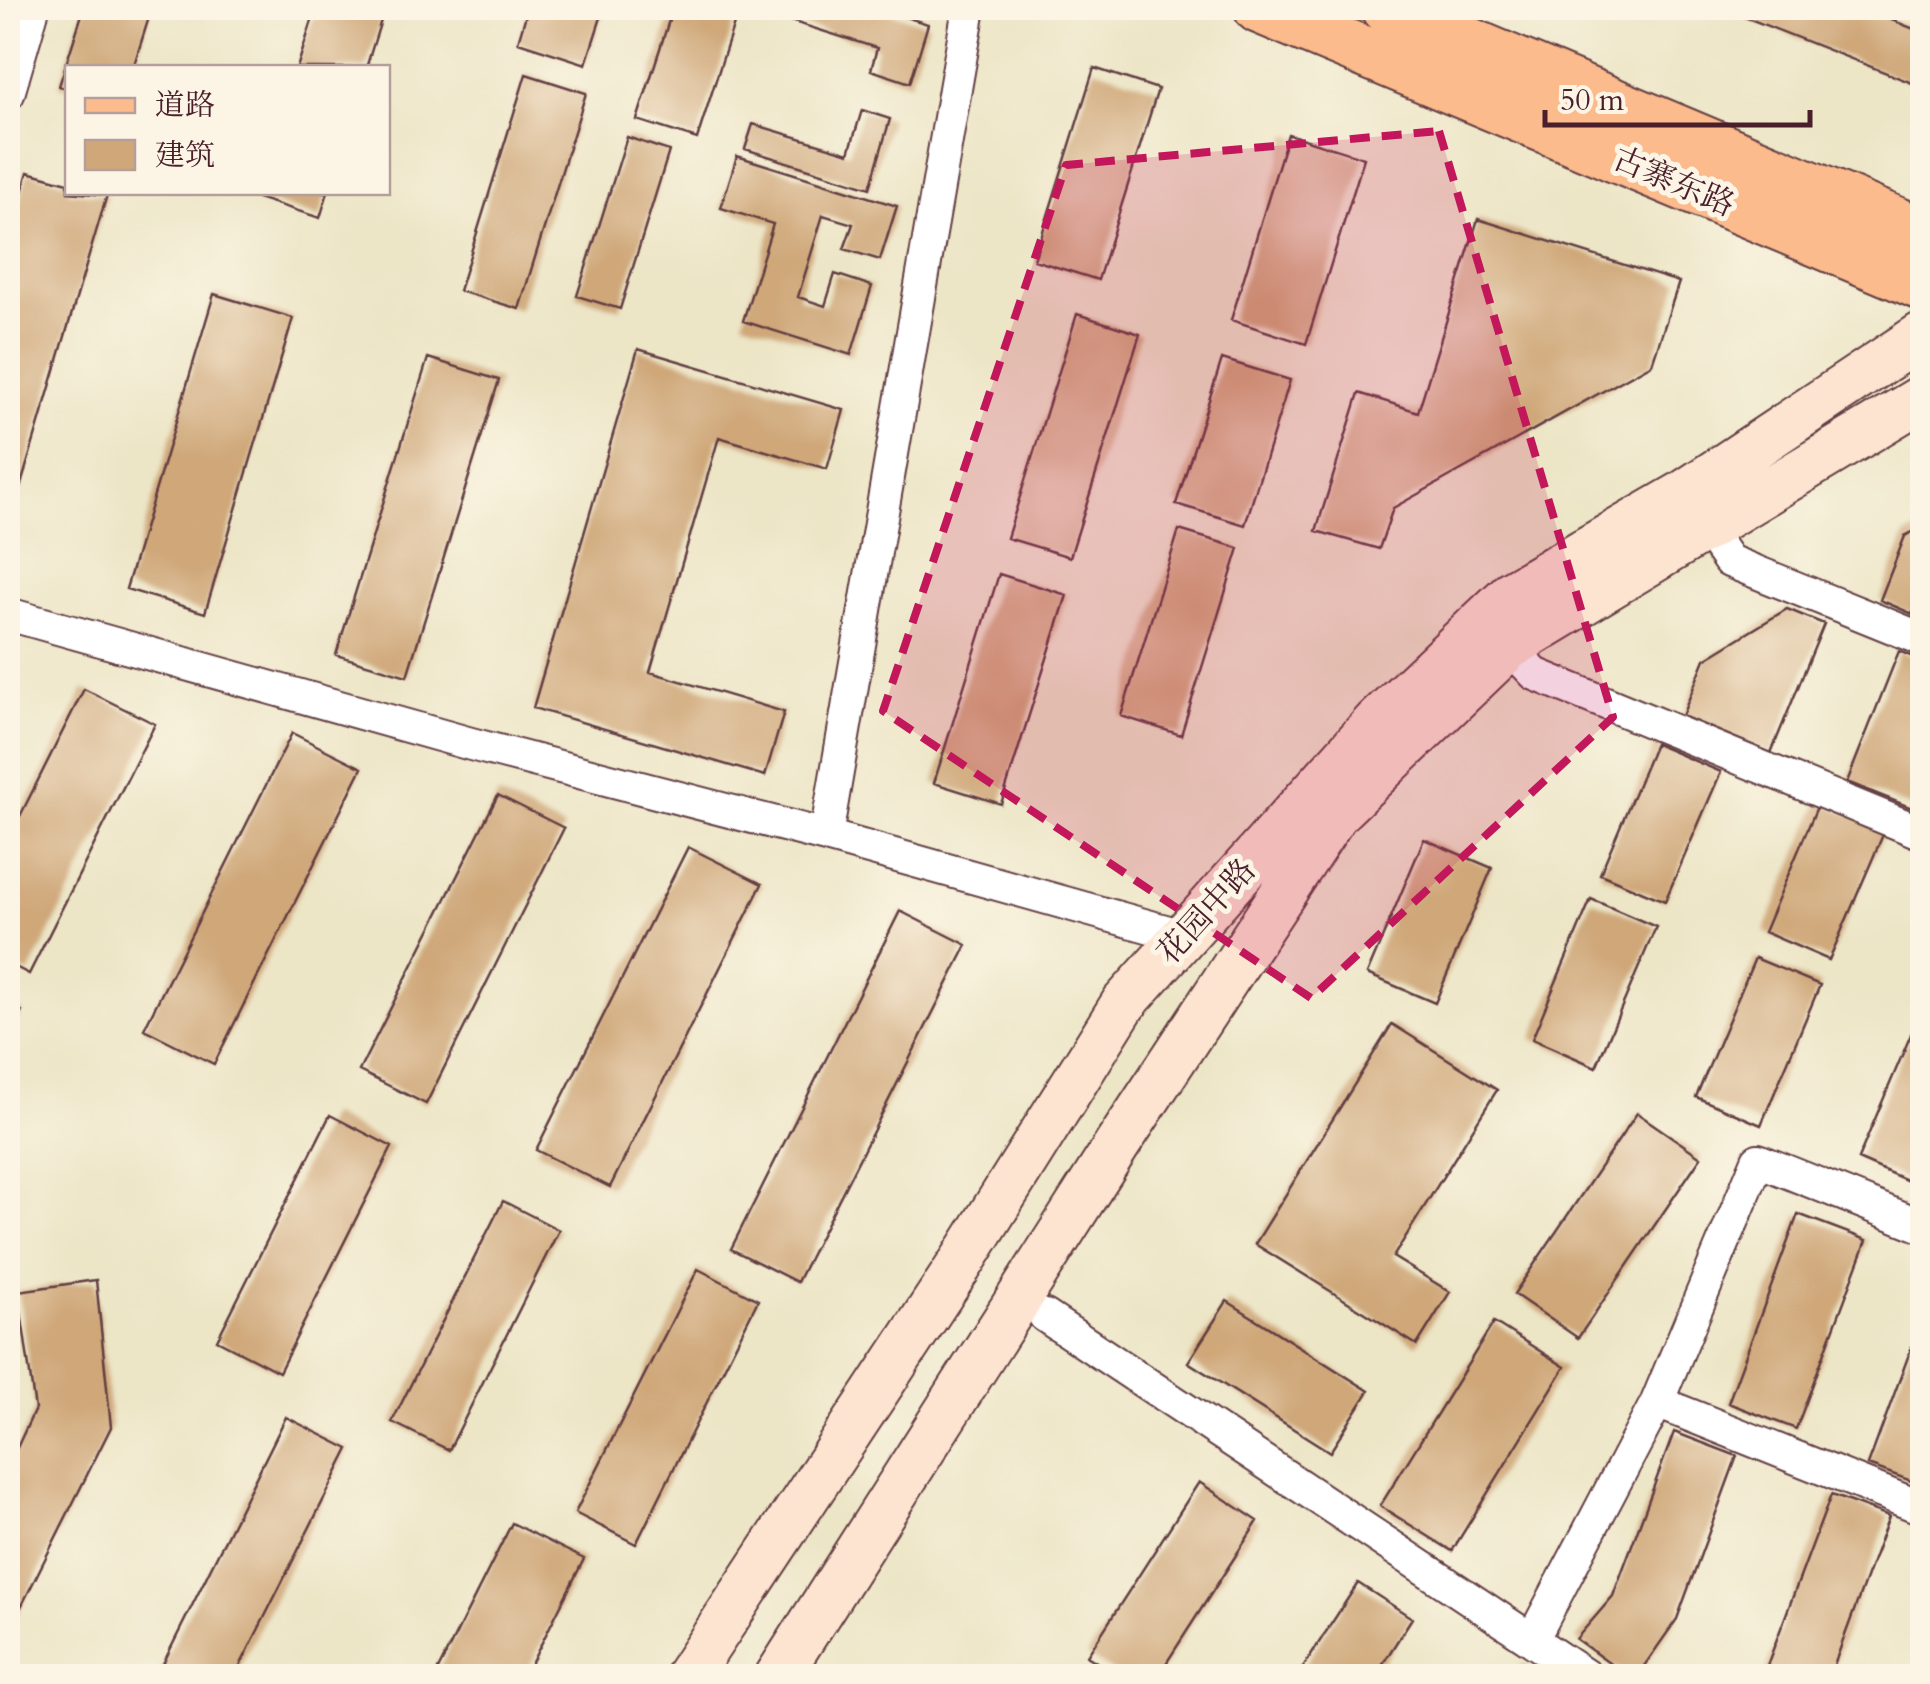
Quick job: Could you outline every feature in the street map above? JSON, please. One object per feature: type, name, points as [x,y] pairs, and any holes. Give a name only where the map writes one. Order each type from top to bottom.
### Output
[{"type":"main road","name":"古寨东路","points":[[1259,8],[1922,285]]},
{"type":"main road","name":"古寨东路","points":[[1386,8],[1922,233]]},
{"type":"main road","name":"花园中路","points":[[688,1676],[962,1260],[1124,1003],[1376,722],[1496,634],[1512,594],[1694,510],[1922,336]]},
{"type":"main road","points":[[1694,510],[1922,398]]},
{"type":"main road","points":[[778,1676],[1117,1144],[1335,814],[1496,634]]},
{"type":"street","points":[[8,94],[33,8]]},
{"type":"street","points":[[826,836],[969,8]]},
{"type":"street","points":[[1694,510],[1730,562],[1922,639]]},
{"type":"street","points":[[8,614],[452,739],[826,836],[1183,936]]},
{"type":"street","points":[[1496,634],[1535,674],[1922,834]]},
{"type":"street","points":[[1532,1640],[1658,1402],[1758,1160],[1922,1226]]},
{"type":"street","points":[[1044,1316],[1586,1676]]},
{"type":"street","points":[[1658,1402],[1922,1508]]},
{"type":"highlighted area","points":[[1439,131],[1613,717],[1311,998],[883,711],[1066,165]]},
{"type":"building","points":[[84,8],[152,8],[134,65],[66,65]]},
{"type":"building","points":[[316,8],[353,8],[382,17],[367,65],[298,65]]},
{"type":"building","points":[[528,8],[604,8],[586,64],[518,42]]},
{"type":"building","points":[[673,8],[739,8],[697,139],[637,120]]},
{"type":"building","points":[[749,8],[876,8],[928,24],[910,83],[871,70],[877,48]]},
{"type":"building","points":[[1722,8],[1861,8],[1922,32],[1922,87]]},
{"type":"building","points":[[1094,68],[1158,89],[1098,280],[1034,260]]},
{"type":"building","points":[[526,74],[586,93],[519,309],[459,291]]},
{"type":"building","points":[[862,110],[890,119],[870,188],[745,149],[753,124],[849,153]]},
{"type":"building","points":[[1288,134],[1364,158],[1306,344],[1231,320]]},
{"type":"building","points":[[627,137],[669,151],[620,309],[577,296]]},
{"type":"building","points":[[737,156],[897,206],[880,260],[844,249],[853,224],[823,215],[798,297],[825,306],[835,274],[872,286],[851,355],[743,321],[773,224],[721,208]]},
{"type":"building","points":[[28,172],[65,182],[65,195],[107,195],[8,528],[8,239]]},
{"type":"building","points":[[258,195],[327,195],[320,218],[257,198]]},
{"type":"building","points":[[1478,219],[1679,282],[1652,364],[1393,508],[1379,549],[1316,531],[1359,393],[1418,412]]},
{"type":"building","points":[[214,294],[293,318],[205,613],[126,589]]},
{"type":"building","points":[[1077,314],[1140,334],[1070,557],[1007,538]]},
{"type":"building","points":[[638,349],[844,410],[827,469],[719,437],[650,672],[784,712],[765,776],[533,708]]},
{"type":"building","points":[[428,358],[499,380],[407,676],[336,655]]},
{"type":"building","points":[[1222,359],[1290,380],[1245,525],[1176,504]]},
{"type":"building","points":[[1922,527],[1922,618],[1880,600],[1905,536]]},
{"type":"building","points":[[1179,530],[1239,548],[1181,735],[1121,716]]},
{"type":"building","points":[[999,574],[1067,595],[1001,804],[934,783]]},
{"type":"building","points":[[1787,609],[1824,624],[1771,753],[1682,716],[1705,659]]},
{"type":"building","points":[[1899,651],[1922,660],[1922,783],[1912,808],[1847,782]]},
{"type":"building","points":[[84,689],[155,724],[29,974],[8,963],[8,840]]},
{"type":"building","points":[[292,733],[362,768],[214,1064],[144,1029]]},
{"type":"building","points":[[1655,744],[1721,772],[1665,901],[1600,874]]},
{"type":"building","points":[[498,795],[564,828],[426,1104],[359,1071]]},
{"type":"building","points":[[1819,802],[1885,830],[1829,960],[1764,932]]},
{"type":"building","points":[[1424,839],[1492,868],[1435,1003],[1367,974]]},
{"type":"building","points":[[688,847],[762,884],[610,1187],[536,1150]]},
{"type":"building","points":[[1591,899],[1656,927],[1596,1067],[1532,1039]]},
{"type":"building","points":[[900,911],[967,945],[797,1282],[731,1249]]},
{"type":"building","points":[[1755,958],[1820,985],[1761,1125],[1696,1097]]},
{"type":"building","points":[[8,1004],[22,1011],[8,1040]]},
{"type":"building","points":[[1917,1020],[1922,1022],[1922,1187],[1858,1159]]},
{"type":"building","points":[[1392,1024],[1497,1090],[1393,1257],[1450,1292],[1417,1345],[1255,1244]]},
{"type":"building","points":[[1637,1113],[1701,1157],[1578,1338],[1514,1294]]},
{"type":"building","points":[[330,1115],[392,1147],[279,1372],[217,1340]]},
{"type":"building","points":[[503,1201],[559,1230],[449,1450],[392,1422]]},
{"type":"building","points":[[1798,1214],[1867,1240],[1796,1429],[1728,1403]]},
{"type":"building","points":[[698,1269],[758,1300],[636,1544],[575,1513]]},
{"type":"building","points":[[96,1280],[111,1427],[8,1633],[8,1467],[35,1409],[18,1291]]},
{"type":"building","points":[[1227,1301],[1369,1391],[1330,1452],[1188,1362]]},
{"type":"building","points":[[1922,1319],[1922,1485],[1868,1465]]},
{"type":"building","points":[[1494,1322],[1565,1367],[1452,1551],[1380,1506]]},
{"type":"building","points":[[286,1417],[349,1449],[235,1676],[157,1676]]},
{"type":"building","points":[[1674,1432],[1737,1456],[1677,1619],[1637,1676],[1627,1676],[1576,1639],[1613,1596]]},
{"type":"building","points":[[1199,1482],[1258,1521],[1158,1676],[1119,1676],[1087,1656]]},
{"type":"building","points":[[1831,1495],[1889,1516],[1830,1676],[1763,1676]]},
{"type":"building","points":[[512,1523],[584,1559],[525,1676],[435,1676]]},
{"type":"building","points":[[1358,1583],[1412,1618],[1375,1676],[1297,1676]]},
{"type":"building","points":[[1523,1663],[1544,1676],[1515,1676]]}]
